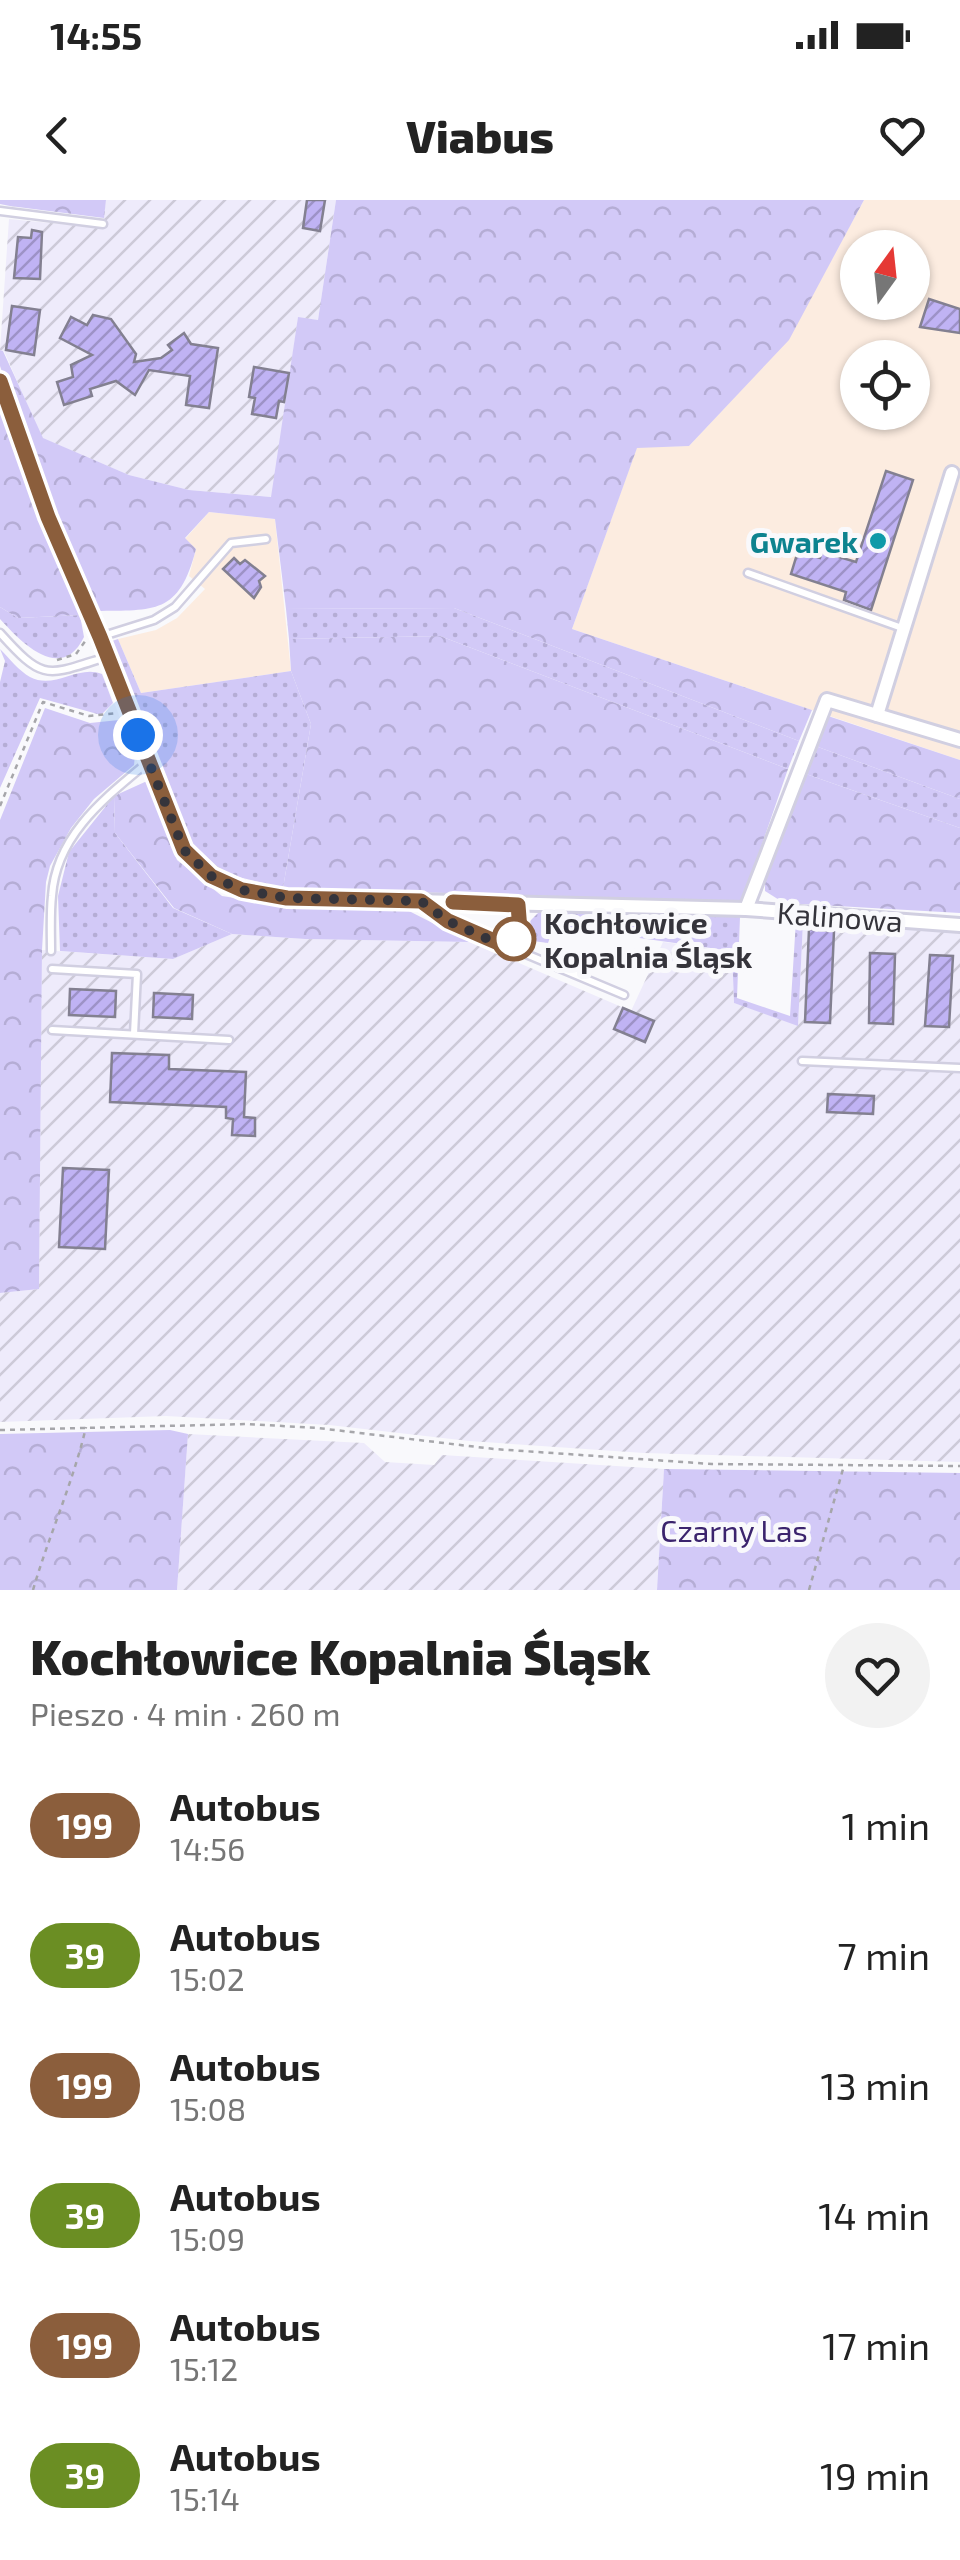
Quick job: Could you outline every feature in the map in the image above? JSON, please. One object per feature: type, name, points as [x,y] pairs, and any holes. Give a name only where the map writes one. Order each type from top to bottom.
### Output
[{"type":"street","name":"Kalinowa","points":[[0,381],[93,634],[108,656],[184,850],[211,876],[242,890],[287,898],[746,909],[960,925]]},
{"type":"street","points":[[877,715],[952,473]]},
{"type":"street","points":[[746,909],[827,700],[960,740]]},
{"type":"lane","points":[[0,211],[103,224]]},
{"type":"lane","points":[[93,634],[154,620],[175,606],[230,544],[266,538]]},
{"type":"lane","points":[[748,573],[902,628]]},
{"type":"lane","points":[[0,633],[26,662],[45,672],[108,656]]},
{"type":"lane","points":[[52,951],[52,892],[64,848],[95,806],[149,761]]},
{"type":"lane","points":[[421,901],[448,921],[624,994]]},
{"type":"lane","points":[[501,944],[517,936],[520,930],[518,905]]},
{"type":"lane","points":[[52,969],[137,974],[134,1034]]},
{"type":"lane","points":[[52,1030],[228,1040]]},
{"type":"lane","points":[[802,1062],[960,1068]]},
{"type":"path","points":[[54,661],[82,650],[93,634]]},
{"type":"path","points":[[0,806],[43,702],[89,716],[128,709]]},
{"type":"path","points":[[0,1430],[247,1424],[318,1428],[494,1449],[712,1464],[960,1466]]},
{"type":"path","points":[[32,1590],[78,1461],[86,1426]]},
{"type":"path","points":[[809,1590],[844,1467]]},
{"type":"shaded area","points":[[106,200],[336,200],[318,320],[298,318],[272,497],[189,490],[129,475],[42,438],[4,351],[0,350],[9,219],[102,228]]},
{"type":"shaded area","points":[[864,200],[960,200],[960,760],[572,629],[637,447],[689,446],[788,340],[840,244],[840,320],[930,320],[930,230],[848,230]]},
{"type":"shaded area","points":[[209,512],[275,519],[291,671],[141,693],[118,639],[156,630],[177,618],[205,589],[189,576],[196,549],[185,539]]},
{"type":"shaded area","points":[[803,922],[960,931],[960,1462],[644,1453],[469,1441],[329,1425],[166,1416],[0,1422],[0,1293],[39,1289],[42,950],[173,959],[232,934],[470,942],[631,1011],[663,942],[732,951],[734,1003],[798,1025]]},
{"type":"shaded area","points":[[188,1434],[364,1443],[385,1462],[434,1465],[442,1455],[664,1469],[657,1590],[177,1590]]},
{"type":"green space","points":[[0,200],[106,200],[104,218],[10,206],[0,204]]},
{"type":"green space","points":[[336,200],[864,200],[848,230],[840,230],[840,245],[789,340],[689,446],[637,448],[572,629],[812,710],[799,741],[454,608],[286,609],[275,519],[209,512],[185,538],[196,549],[182,586],[172,597],[149,608],[96,611],[51,516],[0,366],[0,350],[43,438],[129,475],[189,490],[271,497],[298,317],[318,320]]},
{"type":"green space","points":[[0,406],[80,615],[18,618],[0,607]]},
{"type":"green space","points":[[0,607],[18,618],[80,615],[84,637],[75,651],[64,657],[41,654],[0,619]]},
{"type":"green space","points":[[454,608],[799,741],[788,769],[440,636],[289,639],[286,609]]},
{"type":"green space","points":[[440,636],[788,769],[742,902],[283,888],[311,724],[291,671],[289,639]]},
{"type":"green space","points":[[118,639],[141,693],[291,671],[311,724],[283,888],[222,873],[187,844],[133,695],[109,642]]},
{"type":"green space","points":[[0,649],[22,671],[39,680],[84,672],[102,674],[113,703],[101,715],[40,698],[0,788],[0,682],[5,661]]},
{"type":"green space","points":[[45,708],[90,723],[119,720],[134,746],[134,765],[94,799],[71,828],[50,866],[42,950],[39,1289],[0,1293],[0,820]]},
{"type":"green space","points":[[828,716],[960,760],[960,799],[818,747]]},
{"type":"green space","points":[[818,747],[960,799],[960,828],[806,774]]},
{"type":"green space","points":[[806,774],[960,828],[960,913],[784,903],[765,891],[765,876]]},
{"type":"green space","points":[[147,781],[177,860],[222,896],[293,907],[407,910],[470,942],[232,934],[174,908],[115,833],[114,796]]},
{"type":"green space","points":[[114,796],[115,833],[173,908],[232,934],[173,959],[60,951],[58,896],[69,852]]},
{"type":"green space","points":[[539,912],[740,917],[737,998],[790,1016],[796,920],[803,922],[798,1026],[734,1003],[732,951],[554,926],[548,943],[533,941],[529,947],[528,923]]},
{"type":"green space","points":[[170,1430],[188,1434],[177,1590],[0,1590],[0,1434]]},
{"type":"green space","name":"Czarny Las","points":[[664,1469],[960,1473],[960,1590],[657,1590]]},
{"type":"building","points":[[307,200],[325,200],[320,231],[303,228]]},
{"type":"building","points":[[32,230],[42,232],[40,279],[14,278],[18,237],[31,238]]},
{"type":"building","points":[[930,299],[960,309],[960,333],[920,327],[922,320],[930,320]]},
{"type":"building","points":[[12,306],[40,310],[34,355],[6,350]]},
{"type":"building","points":[[93,315],[111,319],[136,354],[134,362],[161,358],[172,350],[168,345],[184,333],[191,344],[218,348],[209,408],[186,405],[190,376],[149,370],[135,395],[116,381],[90,389],[92,396],[64,405],[57,382],[73,377],[71,365],[92,355],[60,338],[71,317],[87,325]]},
{"type":"building","points":[[254,367],[289,373],[284,402],[279,401],[276,418],[252,414],[255,398],[249,397]]},
{"type":"building","name":"Gwarek","points":[[886,471],[913,480],[871,610],[844,600],[846,592],[791,574],[798,551],[820,558],[822,552],[856,562]]},
{"type":"building","points":[[234,558],[240,564],[245,560],[265,576],[259,581],[261,587],[254,598],[223,569]]},
{"type":"building","points":[[809,929],[834,931],[830,1023],[805,1022]]},
{"type":"building","points":[[870,953],[895,954],[893,1024],[869,1023]]},
{"type":"building","points":[[930,955],[953,956],[949,1027],[925,1026]]},
{"type":"building","points":[[70,989],[116,991],[115,1017],[69,1015]]},
{"type":"building","points":[[154,993],[193,995],[192,1019],[153,1017]]},
{"type":"building","points":[[623,1008],[654,1021],[645,1042],[614,1029]]},
{"type":"building","points":[[112,1053],[169,1055],[169,1069],[246,1072],[244,1117],[255,1118],[255,1136],[232,1135],[233,1119],[226,1118],[226,1107],[110,1102]]},
{"type":"building","points":[[828,1094],[874,1096],[873,1114],[827,1112]]},
{"type":"building","points":[[63,1168],[109,1170],[105,1249],[59,1247]]},
{"type":"bus line","name":"199","points":[[0,381],[48,517],[184,850],[211,876],[242,890],[287,898],[421,901],[448,921],[501,944],[508,943],[520,930],[518,905],[453,902]]},
{"type":"place","name":"Gwarek","points":[[878,541]]},
{"type":"place","name":"Kochłowice Kopalnia Śląsk","points":[[514,939]]},
{"type":"route","points":[[138,735],[184,850],[211,876],[242,890],[287,898],[421,901],[448,921],[488,939],[501,944],[514,939]]}]
